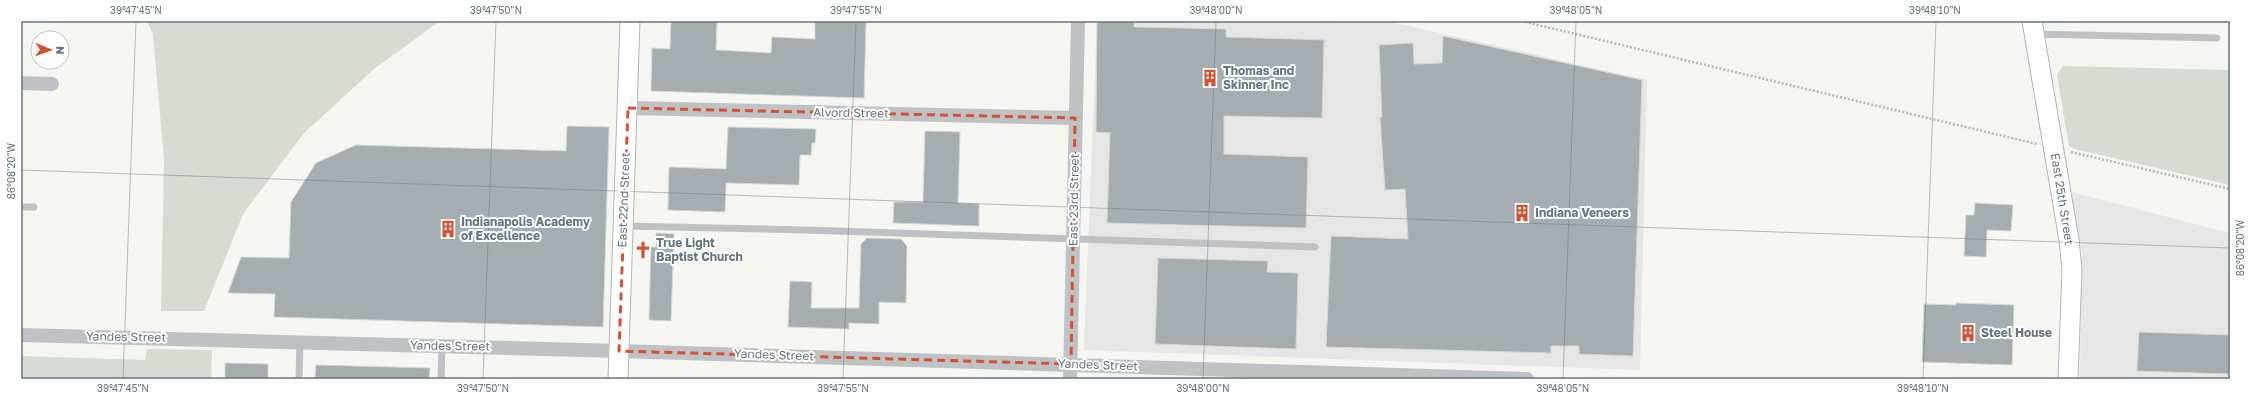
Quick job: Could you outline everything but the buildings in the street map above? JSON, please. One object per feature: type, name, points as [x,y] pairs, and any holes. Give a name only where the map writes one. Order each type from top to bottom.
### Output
[{"type":"main road","name":"East 22nd Street","points":[[618,379],[630,21]]},
{"type":"main road","name":"East 25th Street","points":[[2033,27],[2070,246],[2072,270],[2068,379]]},
{"type":"street","name":"East 23rd Street","points":[[1070,379],[1078,21]]},
{"type":"street","points":[[21,83],[52,84]]},
{"type":"street","name":"Alvord Street","points":[[628,108],[1075,118]]},
{"type":"street","name":"Yandes Street","points":[[21,335],[619,350],[1071,364],[1451,378],[1527,379]]},
{"type":"lane","points":[[2033,27],[2217,38]]},
{"type":"lane","points":[[21,207],[34,207]]},
{"type":"lane","points":[[623,226],[1315,247]]},
{"type":"lane","points":[[299,379],[300,342]]},
{"type":"lane","points":[[441,379],[442,346]]},
{"type":"path","points":[[1521,21],[2040,145]]},
{"type":"path","points":[[2069,151],[2230,189]]},
{"type":"highlighted area","points":[[628,108],[1075,118],[1071,364],[619,351]]},
{"type":"shaded area","points":[[147,21],[440,21],[374,69],[304,133],[243,214],[204,311],[161,311],[164,160],[153,34]]},
{"type":"shaded area","points":[[1097,21],[1312,21],[1331,23],[1332,21],[1387,21],[1647,80],[1640,370],[1084,350]]},
{"type":"shaded area","points":[[2063,66],[2230,70],[2230,185],[2075,149],[2069,146],[2057,75]]},
{"type":"shaded area","points":[[2071,192],[2230,233],[2230,379],[2080,379],[2082,253]]},
{"type":"shaded area","points":[[147,349],[212,350],[211,379],[21,379],[21,356],[145,360]]},
{"type":"place","name":"Thomas and Skinner Inc","points":[[1210,78]]},
{"type":"place","name":"Indiana Veneers","points":[[1522,213]]},
{"type":"place","name":"Indianapolis Academy of Excellence","points":[[448,229]]},
{"type":"place","name":"True Light Baptist Church","points":[[643,250]]},
{"type":"place","name":"Steel House","points":[[1968,333]]}]
